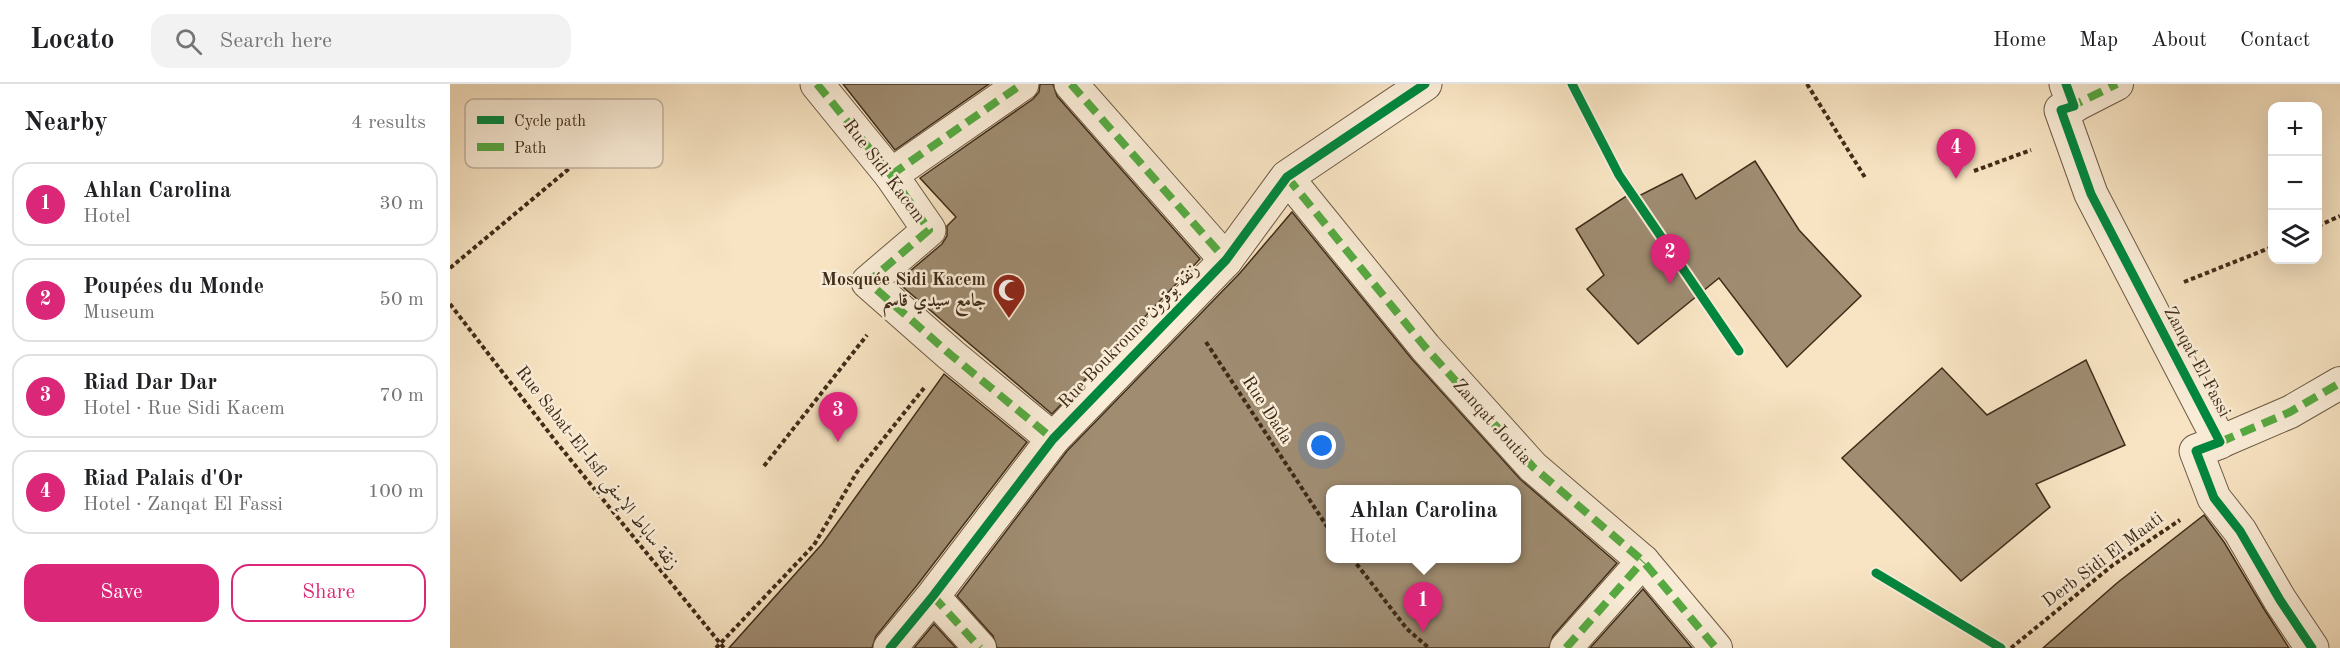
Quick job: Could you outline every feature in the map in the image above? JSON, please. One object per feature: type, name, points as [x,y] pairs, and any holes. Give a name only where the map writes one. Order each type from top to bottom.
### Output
[{"type":"street","name":"Rue Sidi Kacem","points":[[817,84],[891,175],[929,230],[868,282],[951,355],[1053,439]]},
{"type":"street","points":[[891,175],[1022,84]]},
{"type":"street","points":[[1071,84],[1226,260]]},
{"type":"street","name":"Rue Boukroune زنقة بوقرون","points":[[890,648],[933,596],[1053,439],[1226,260],[1287,177],[1425,84]]},
{"type":"street","points":[[2070,108],[2117,84]]},
{"type":"street","name":"Zanqat El Fassi","points":[[2070,108],[2091,194],[2220,442],[2196,451],[2214,498],[2240,531],[2280,600],[2312,648]]},
{"type":"street","name":"Zanqat Joutia","points":[[1287,177],[1425,347],[1533,467],[1643,561],[1716,648]]},
{"type":"street","points":[[2220,442],[2290,412],[2340,383]]},
{"type":"street","points":[[1566,648],[1643,561]]},
{"type":"street","points":[[933,596],[980,648]]},
{"type":"path","points":[[1807,84],[1866,179]]},
{"type":"path","points":[[1974,171],[2070,108]]},
{"type":"path","points":[[450,268],[570,168]]},
{"type":"path","points":[[2322,224],[2340,216]]},
{"type":"path","points":[[2144,298],[2268,249]]},
{"type":"path","points":[[764,466],[891,304]]},
{"type":"path","points":[[716,648],[722,646],[814,545],[857,472],[951,355]]},
{"type":"path","points":[[1356,563],[1407,629],[1429,648]]},
{"type":"building","points":[[843,84],[989,84],[895,150]]},
{"type":"building","points":[[1040,84],[1053,84],[1057,96],[1200,259],[1052,414],[897,282],[942,244],[947,236],[947,226],[956,217],[920,178],[1033,99],[1039,92]]},
{"type":"building","points":[[1755,161],[1799,230],[1861,296],[1787,367],[1719,278],[1638,344],[1587,289],[1604,275],[1576,229],[1628,195],[1631,200],[1682,174],[1696,199]]},
{"type":"building","points":[[1292,212],[1411,358],[1520,479],[1617,563],[1553,636],[1549,648],[997,648],[993,636],[957,596],[1067,451],[1240,273]]},
{"type":"building","points":[[2086,360],[2125,445],[2036,484],[2050,507],[1961,581],[1842,458],[1942,368],[1987,415]]},
{"type":"building","points":[[944,374],[1027,442],[876,636],[872,648],[729,648],[822,544]]},
{"type":"building","points":[[2204,515],[2224,542],[2289,648],[2043,648],[2117,583]]},
{"type":"building","points":[[1643,589],[1692,648],[1590,648]]},
{"type":"building","points":[[934,624],[956,648],[914,648]]},
{"type":"marked path","points":[[817,84],[891,175],[929,230],[868,282],[951,355],[1053,439]]},
{"type":"marked path","points":[[891,175],[1022,84]]},
{"type":"marked path","points":[[1071,84],[1226,260]]},
{"type":"marked path","points":[[2068,108],[2117,84]]},
{"type":"marked path","points":[[1287,177],[1425,347],[1533,467],[1643,561],[1716,648]]},
{"type":"marked path","points":[[2220,442],[2290,412],[2340,383]]},
{"type":"marked path","points":[[1566,648],[1643,561]]},
{"type":"marked path","points":[[933,596],[980,648]]},
{"type":"cycle path","points":[[890,648],[933,596],[1053,439],[1226,260],[1287,177],[1425,84]]},
{"type":"cycle path","points":[[1572,84],[1619,175],[1739,351]]},
{"type":"cycle path","points":[[2066,84],[2074,106],[2061,110],[2091,194],[2220,442],[2196,451],[2214,498],[2240,531],[2280,600],[2312,648]]},
{"type":"cycle path","points":[[1876,573],[2001,648]]},
{"type":"place","name":"Riad Palais d'Or","points":[[1956,179]]},
{"type":"place","name":"Poupées du Monde","points":[[1670,284]]},
{"type":"place","name":"Mosquée Sidi Kacem جامع سيدي قاسم","points":[[1009,319]]},
{"type":"place","name":"Riad Dar Dar","points":[[838,442]]},
{"type":"place","name":"Ahlan Carolina","points":[[1423,632]]}]
